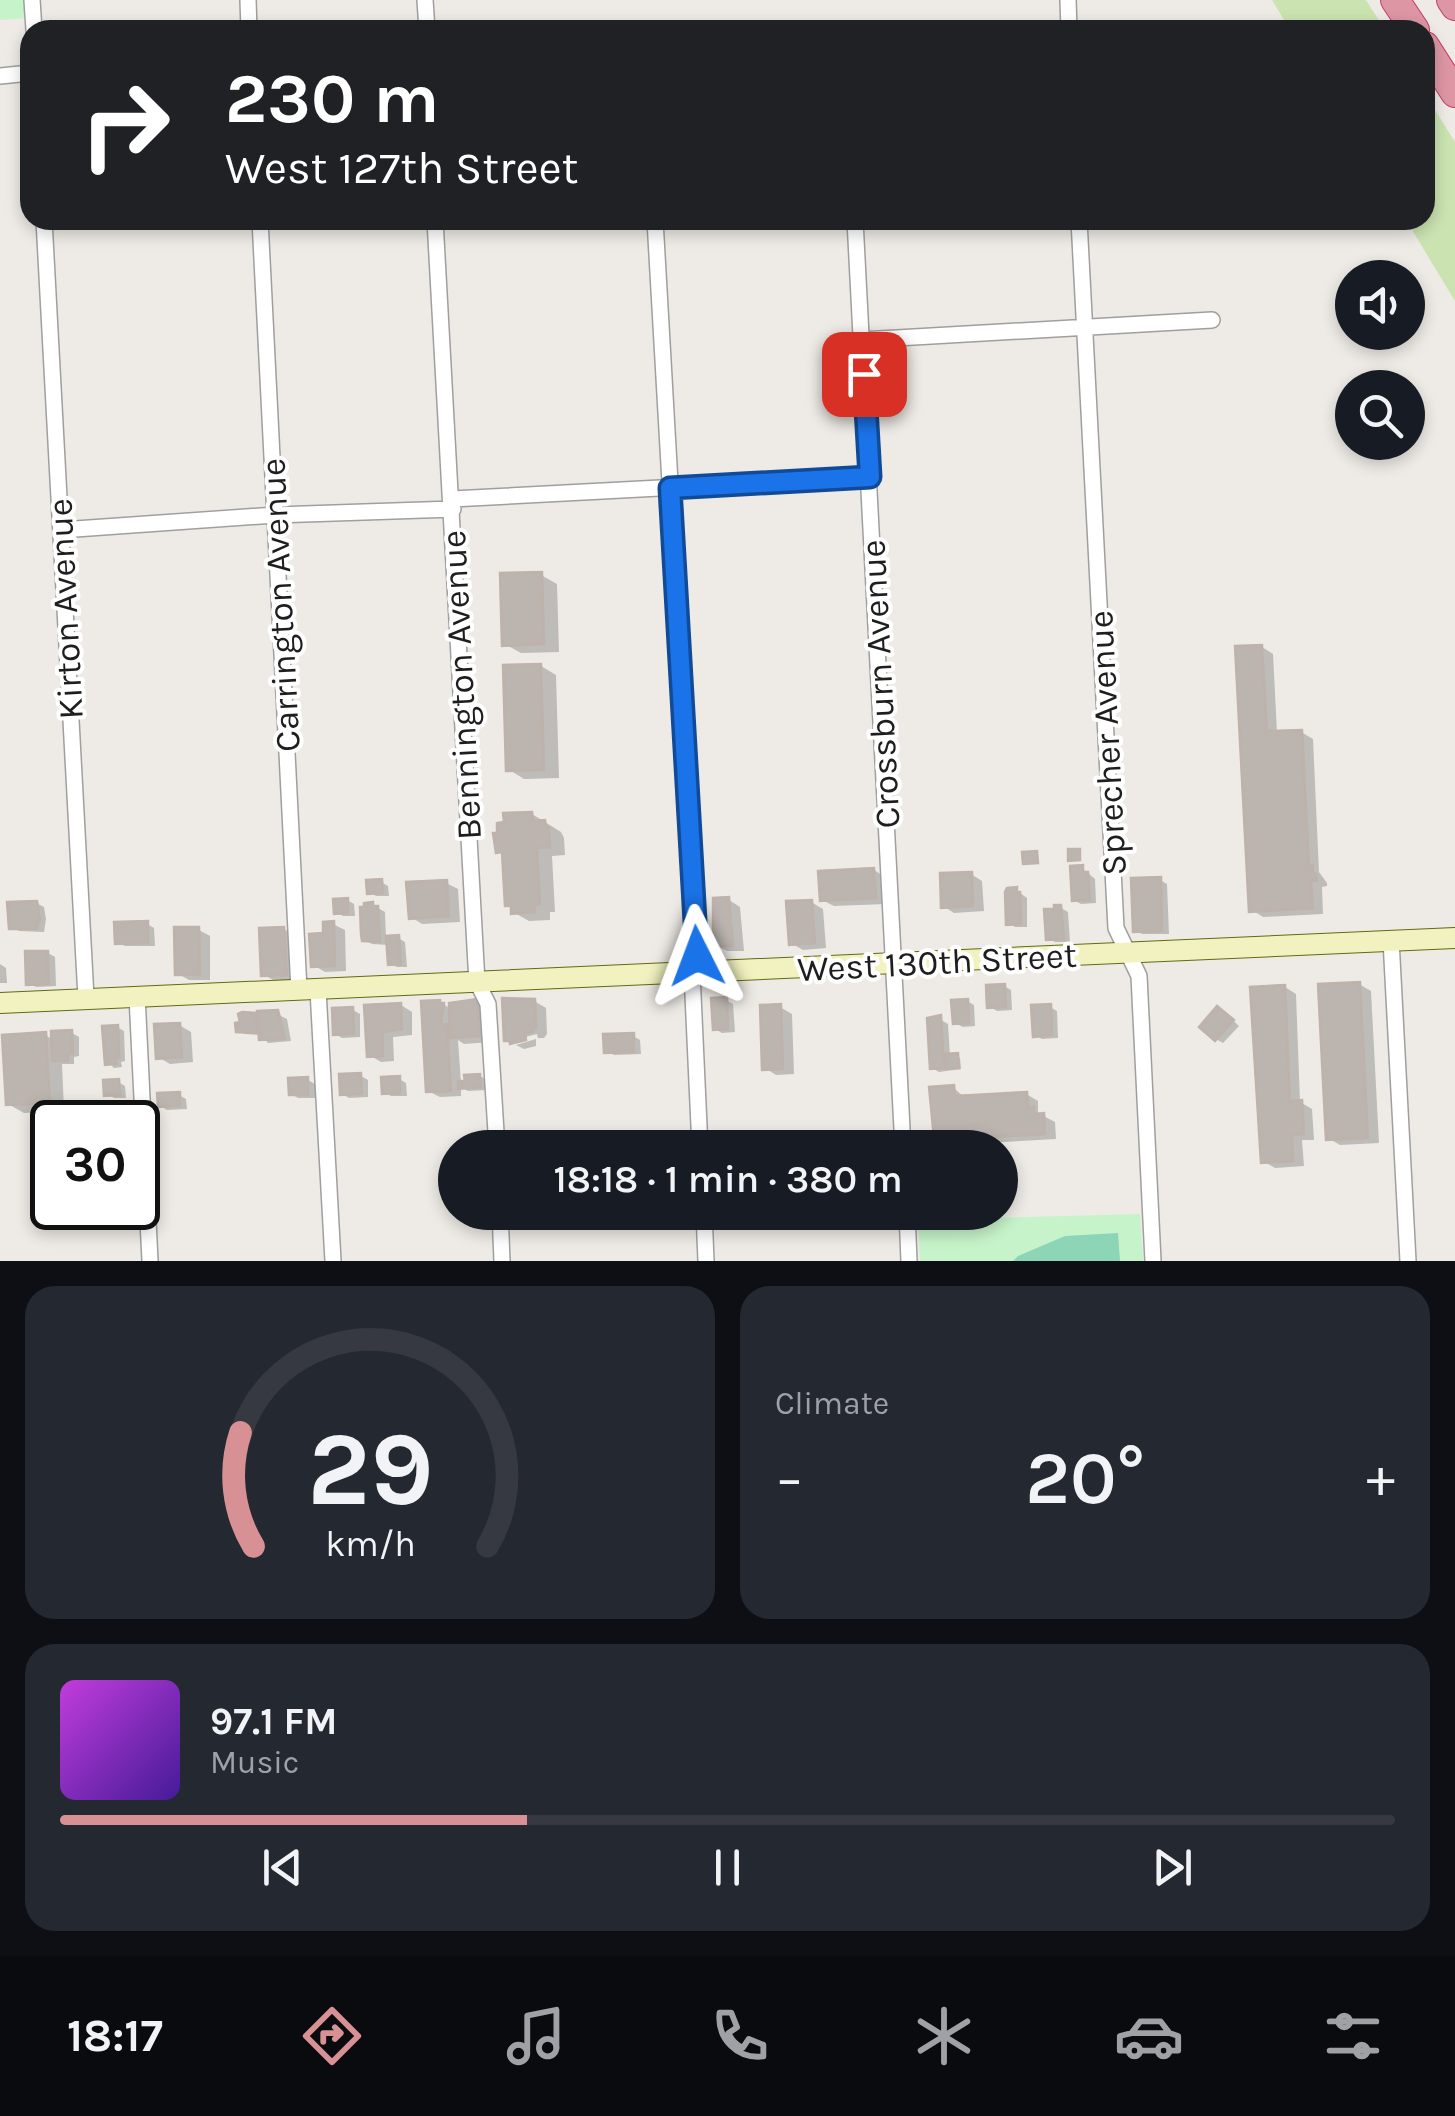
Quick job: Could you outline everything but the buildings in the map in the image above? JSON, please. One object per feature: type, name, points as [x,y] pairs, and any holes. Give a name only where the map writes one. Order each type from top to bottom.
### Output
[{"type":"highway","points":[[1451,0],[1455,6]]},
{"type":"highway","points":[[1435,61],[1455,92]]},
{"type":"main road","name":"West 130th Street","points":[[0,1004],[1455,938]]},
{"type":"street","name":"Kirton Avenue","points":[[45,230],[86,998]]},
{"type":"street","name":"Carrington Avenue","points":[[261,230],[309,990],[333,1261]]},
{"type":"street","name":"Bennington Avenue","points":[[436,230],[477,982],[488,1004],[496,1130]]},
{"type":"street","points":[[656,230],[697,956],[692,973],[699,1130]]},
{"type":"street","name":"Crossburn Avenue","points":[[856,230],[902,1130]]},
{"type":"street","name":"Sprecher Avenue","points":[[1079,230],[1116,928],[1138,976],[1153,1261]]},
{"type":"street","points":[[862,340],[1212,320]]},
{"type":"street","points":[[61,530],[870,477]]},
{"type":"street","points":[[1391,940],[1408,1261]]},
{"type":"street","points":[[137,996],[150,1261]]},
{"type":"street","points":[[501,1230],[502,1261]]},
{"type":"street","points":[[705,1230],[706,1261]]},
{"type":"street","points":[[908,1230],[909,1261]]},
{"type":"green space","points":[[0,0],[27,0],[29,18],[0,20]]},
{"type":"green space","points":[[1272,0],[1366,0],[1379,20],[1284,20]]},
{"type":"green space","points":[[1435,110],[1455,142],[1455,301],[1412,230],[1435,230]]},
{"type":"green space","points":[[1140,1214],[1143,1261],[920,1261],[918,1230],[1018,1230],[1018,1217]]},
{"type":"green space","points":[[1118,1233],[1120,1261],[1013,1261],[1065,1236]]},
{"type":"route","points":[[697,956],[670,488],[870,477],[864,374]]}]
